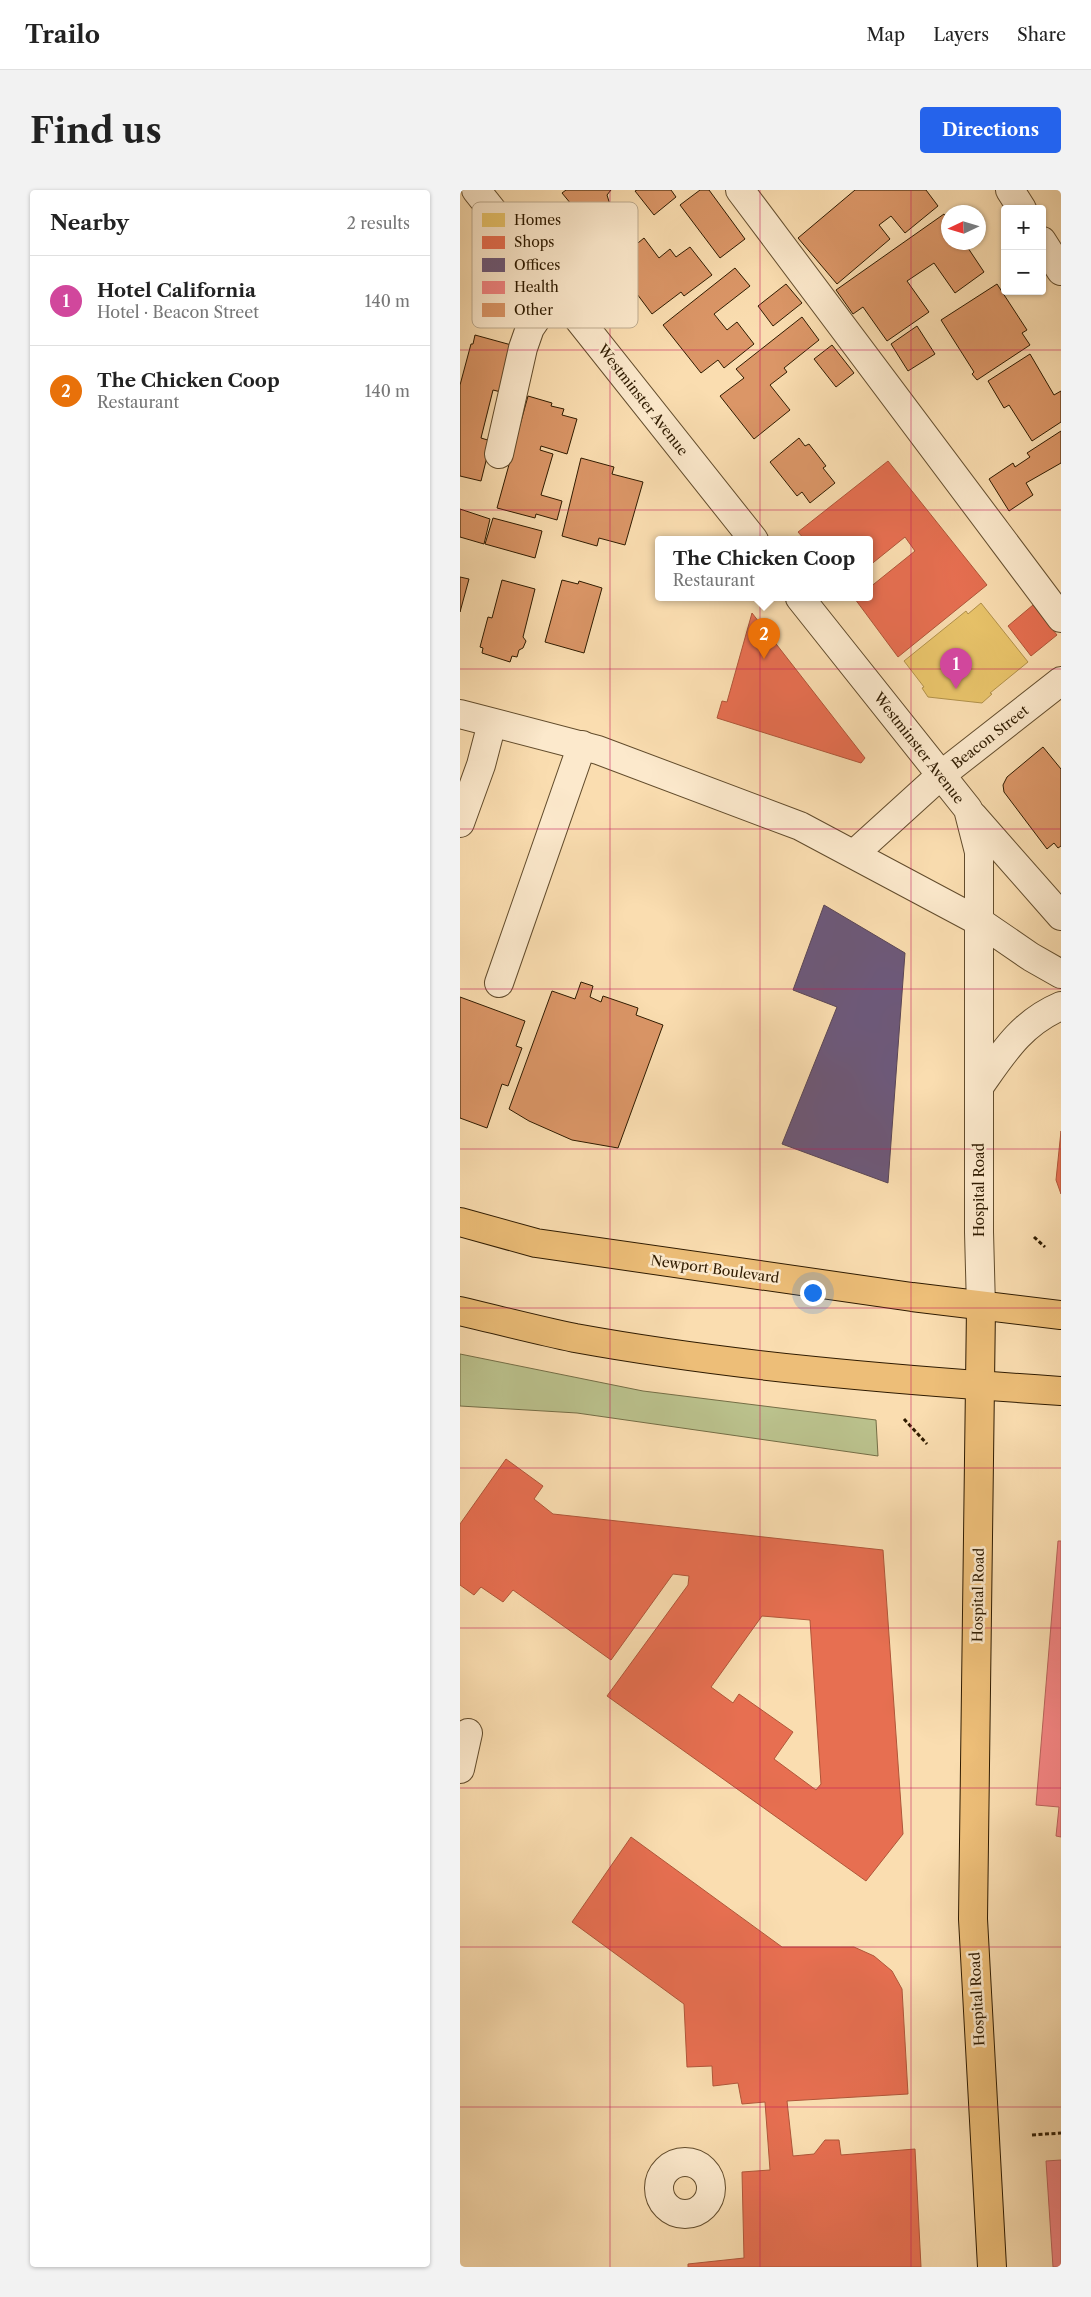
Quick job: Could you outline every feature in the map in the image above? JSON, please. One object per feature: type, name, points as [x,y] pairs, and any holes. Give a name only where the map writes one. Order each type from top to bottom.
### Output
[{"type":"main road","name":"Newport Boulevard","points":[[460,1222],[536,1243],[981,1307],[1061,1315]]},
{"type":"main road","name":"Hospital Road","points":[[981,1307],[973,1919],[992,2267]]},
{"type":"main road","points":[[460,1311],[574,1338],[734,1362],[907,1380],[1061,1391]]},
{"type":"street","name":"Westminster Avenue","points":[[476,190],[486,202]]},
{"type":"street","points":[[740,190],[1061,618]]},
{"type":"street","points":[[1010,190],[1019,205]]},
{"type":"street","points":[[1046,248],[1061,271]]},
{"type":"street","points":[[499,454],[523,348],[530,328]]},
{"type":"street","name":"Westminster Avenue","points":[[586,328],[751,536]]},
{"type":"street","name":"Westminster Avenue","points":[[802,601],[968,809],[979,852],[980,922]]},
{"type":"street","name":"Beacon Street","points":[[854,854],[941,776],[1061,682]]},
{"type":"street","points":[[460,714],[598,750],[800,826],[980,922],[1061,974]]},
{"type":"street","points":[[460,823],[481,765],[492,723]]},
{"type":"street","points":[[498,983],[582,745]]},
{"type":"street","points":[[968,809],[1061,916]]},
{"type":"street","name":"Hospital Road","points":[[980,922],[979,1232],[981,1307]]},
{"type":"street","points":[[979,1087],[1000,1056],[1023,1030],[1043,1014],[1061,1006]]},
{"type":"street","points":[[460,1769],[468,1733]]},
{"type":"path","points":[[1034,1237],[1045,1247]]},
{"type":"path","points":[[904,1419],[927,1444]]},
{"type":"path","points":[[1032,2135],[1061,2133]]},
{"type":"green space","points":[[460,1354],[643,1391],[876,1420],[878,1456],[577,1413],[460,1406]]},
{"type":"building: Homes","points":[[981,603],[1028,662],[990,693],[992,694],[982,703],[928,697],[922,688],[924,687],[904,661],[966,611],[968,614]]},
{"type":"building: Shops","points":[[888,461],[987,585],[898,657],[856,601],[873,601],[873,585],[915,551],[905,537],[873,563],[873,536],[802,536],[798,532]]},
{"type":"building: Shops","points":[[1033,605],[1057,635],[1031,656],[1008,626]]},
{"type":"building: Shops","points":[[752,613],[865,758],[861,763],[717,718],[722,701],[727,702]]},
{"type":"building: Shops","points":[[1061,1131],[1061,1194],[1056,1180]]},
{"type":"building: Shops","points":[[506,1459],[543,1486],[534,1499],[553,1514],[883,1550],[903,1834],[866,1881],[607,1696],[688,1585],[689,1576],[673,1574],[611,1660],[513,1590],[503,1602],[481,1587],[474,1595],[460,1585],[460,1524]],"holes":[[[762,1616],[810,1620],[821,1784],[816,1790],[774,1759],[793,1732],[739,1694],[733,1703],[711,1687]]]},
{"type":"building: Shops","points":[[631,1837],[782,1947],[854,1947],[874,1956],[892,1971],[902,1989],[908,2094],[787,2101],[793,2156],[814,2154],[825,2140],[839,2140],[841,2155],[915,2149],[921,2267],[688,2267],[688,2264],[744,2258],[742,2172],[770,2170],[765,2102],[742,2104],[738,2083],[713,2086],[712,2066],[687,2067],[684,2004],[572,1922]]},
{"type":"building: Offices","points":[[824,905],[905,953],[888,1183],[782,1144],[837,1007],[793,990]]},
{"type":"building: Health","points":[[1058,1541],[1061,1541],[1061,1837],[1056,1836],[1059,1807],[1036,1805]]},
{"type":"building: Health","points":[[1061,2160],[1061,2267],[1053,2267],[1046,2161]]},
{"type":"building: Other","points":[[566,190],[611,190],[607,195],[609,202],[569,202],[562,193]]},
{"type":"building: Other","points":[[671,190],[676,197],[654,215],[635,191]]},
{"type":"building: Other","points":[[700,190],[709,190],[745,239],[720,258],[680,205]]},
{"type":"building: Other","points":[[855,190],[926,190],[938,206],[905,233],[891,216],[879,225],[890,239],[837,284],[798,238]]},
{"type":"building: Other","points":[[941,216],[941,250],[969,250],[984,272],[955,293],[934,263],[907,281],[929,312],[887,341],[863,307],[853,314],[836,290]]},
{"type":"building: Other","points":[[644,238],[659,258],[670,249],[676,257],[690,247],[712,275],[684,296],[681,292],[652,314],[638,295],[638,243]]},
{"type":"building: Other","points":[[735,268],[750,286],[714,314],[727,330],[737,322],[754,344],[724,368],[718,360],[701,373],[663,325]]},
{"type":"building: Other","points":[[786,284],[802,303],[773,326],[758,306]]},
{"type":"building: Other","points":[[997,284],[1001,290],[1001,295],[1004,295],[1027,330],[1022,333],[1030,345],[977,380],[972,374],[974,372],[941,320]]},
{"type":"building: Other","points":[[802,317],[819,340],[784,368],[787,372],[770,385],[790,410],[754,439],[720,396],[744,378],[736,369]]},
{"type":"building: Other","points":[[917,326],[935,354],[908,371],[891,344]]},
{"type":"building: Other","points":[[475,335],[515,346],[505,393],[493,390],[481,438],[491,441],[481,481],[460,476],[460,385]]},
{"type":"building: Other","points":[[832,345],[854,373],[836,387],[814,359]]},
{"type":"building: Other","points":[[1030,354],[1054,395],[1061,391],[1061,422],[1032,441],[1009,405],[1004,408],[988,381]]},
{"type":"building: Other","points":[[528,396],[552,403],[551,406],[564,409],[562,415],[577,419],[567,454],[541,446],[540,450],[553,454],[541,495],[562,501],[557,520],[536,514],[535,518],[497,508]]},
{"type":"building: Other","points":[[1061,431],[1061,463],[1026,483],[1033,495],[1009,511],[989,479],[1013,463],[1015,467],[1030,457],[1027,453]]},
{"type":"building: Other","points":[[799,438],[805,446],[809,444],[826,466],[823,468],[835,483],[810,503],[802,492],[797,496],[770,462]]},
{"type":"building: Other","points":[[581,458],[614,467],[612,474],[643,482],[625,545],[599,538],[597,546],[562,536]]},
{"type":"building: Other","points":[[460,509],[490,519],[484,544],[460,537]]},
{"type":"building: Other","points":[[493,518],[542,531],[535,558],[485,544]]},
{"type":"building: Other","points":[[460,577],[469,579],[460,612]]},
{"type":"building: Other","points":[[502,580],[535,589],[523,637],[526,641],[523,648],[519,650],[517,657],[512,656],[510,662],[482,653],[483,648],[480,647],[488,617],[492,618]]},
{"type":"building: Other","points":[[562,580],[578,584],[579,581],[602,588],[584,653],[545,642]]},
{"type":"building: Other","points":[[1043,747],[1061,769],[1061,846],[1058,848],[1054,843],[1047,849],[1004,792],[1003,785],[1007,777]]},
{"type":"building: Other","points":[[581,982],[593,986],[590,997],[601,1002],[603,996],[638,1008],[636,1015],[663,1025],[618,1148],[572,1140],[529,1121],[509,1109],[552,991],[575,999]]},
{"type":"building: Other","points":[[460,997],[525,1021],[516,1046],[522,1048],[508,1086],[502,1084],[487,1128],[460,1118]]},
{"type":"place","name":"The Chicken Coop","points":[[764,659]]},
{"type":"place","name":"Hotel California","points":[[956,689]]}]
